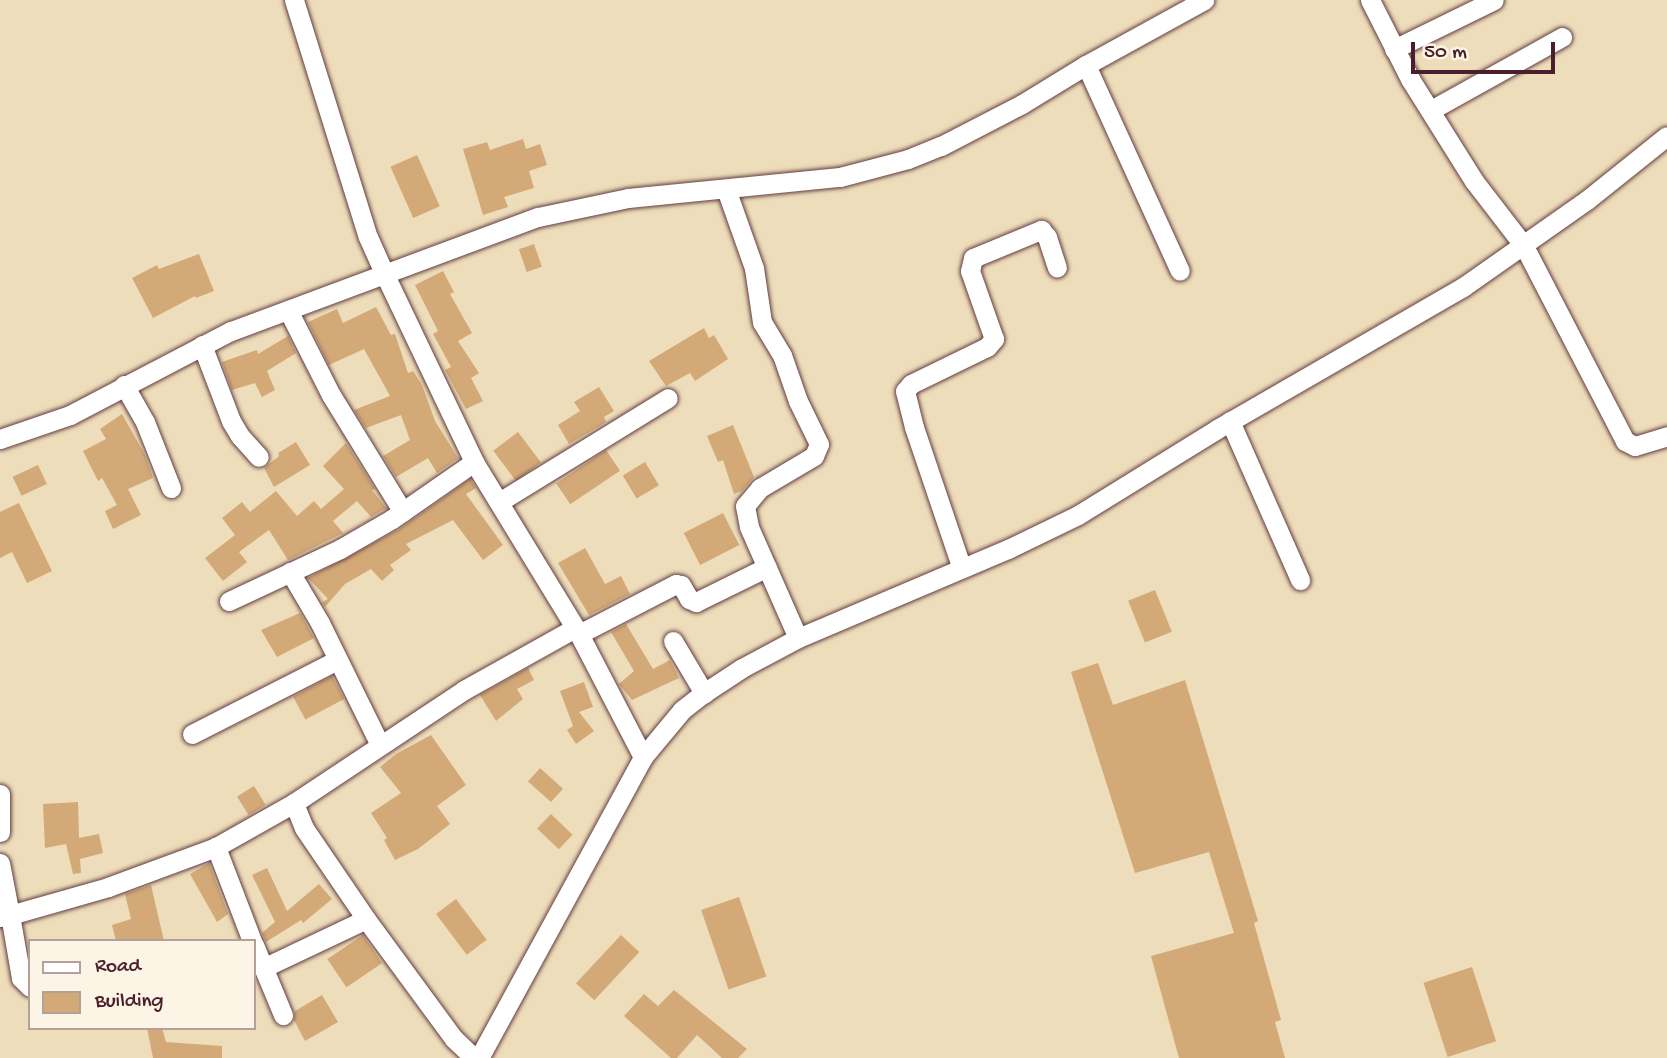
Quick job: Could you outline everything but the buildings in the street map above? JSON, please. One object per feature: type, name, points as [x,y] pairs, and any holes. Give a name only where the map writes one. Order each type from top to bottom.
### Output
[{"type":"street","points":[[293,0],[368,237],[385,275],[474,461],[577,631],[643,757]]},
{"type":"street","points":[[0,439],[70,415],[202,345],[538,216],[628,198],[839,177],[908,159],[972,131],[1204,0]]},
{"type":"street","points":[[1370,0],[1394,49],[1474,181],[1524,247],[1625,441],[1635,446],[1667,436]]},
{"type":"street","points":[[1394,49],[1494,0]]},
{"type":"street","points":[[1431,110],[1562,37]]},
{"type":"street","points":[[1086,65],[1180,271]]},
{"type":"street","points":[[294,803],[311,839],[366,919],[454,1039],[476,1058],[643,757],[682,710],[742,668],[798,638],[961,566],[1008,549],[1078,515],[1230,421],[1428,308],[1524,247],[1667,136]]},
{"type":"street","points":[[726,189],[754,268],[762,322],[782,355],[798,401],[819,443],[814,456],[760,488],[745,506],[749,527],[798,638]]},
{"type":"street","points":[[961,566],[914,427],[905,391],[911,384],[986,347],[995,339],[970,271],[969,265],[974,258],[1041,230],[1047,237],[1057,268]]},
{"type":"street","points":[[288,310],[331,395],[403,512]]},
{"type":"street","points":[[202,345],[231,421],[259,457]]},
{"type":"street","points":[[124,385],[145,422],[171,488]]},
{"type":"street","points":[[499,502],[668,398]]},
{"type":"street","points":[[1230,421],[1300,580]]},
{"type":"street","points":[[229,601],[340,549],[403,512],[474,461]]},
{"type":"street","points":[[5,916],[108,887],[216,847],[294,803],[505,665],[676,584],[681,584],[689,599],[695,602],[767,567]]},
{"type":"street","points":[[290,572],[380,745]]},
{"type":"street","points":[[673,641],[704,694]]},
{"type":"street","points":[[192,734],[337,660]]},
{"type":"street","points":[[0,794],[1,823]]},
{"type":"street","points":[[216,847],[251,939]]},
{"type":"street","points":[[0,863],[5,916],[20,978],[28,985]]},
{"type":"street","points":[[263,968],[366,919]]},
{"type":"street","points":[[256,950],[283,1015]]}]
